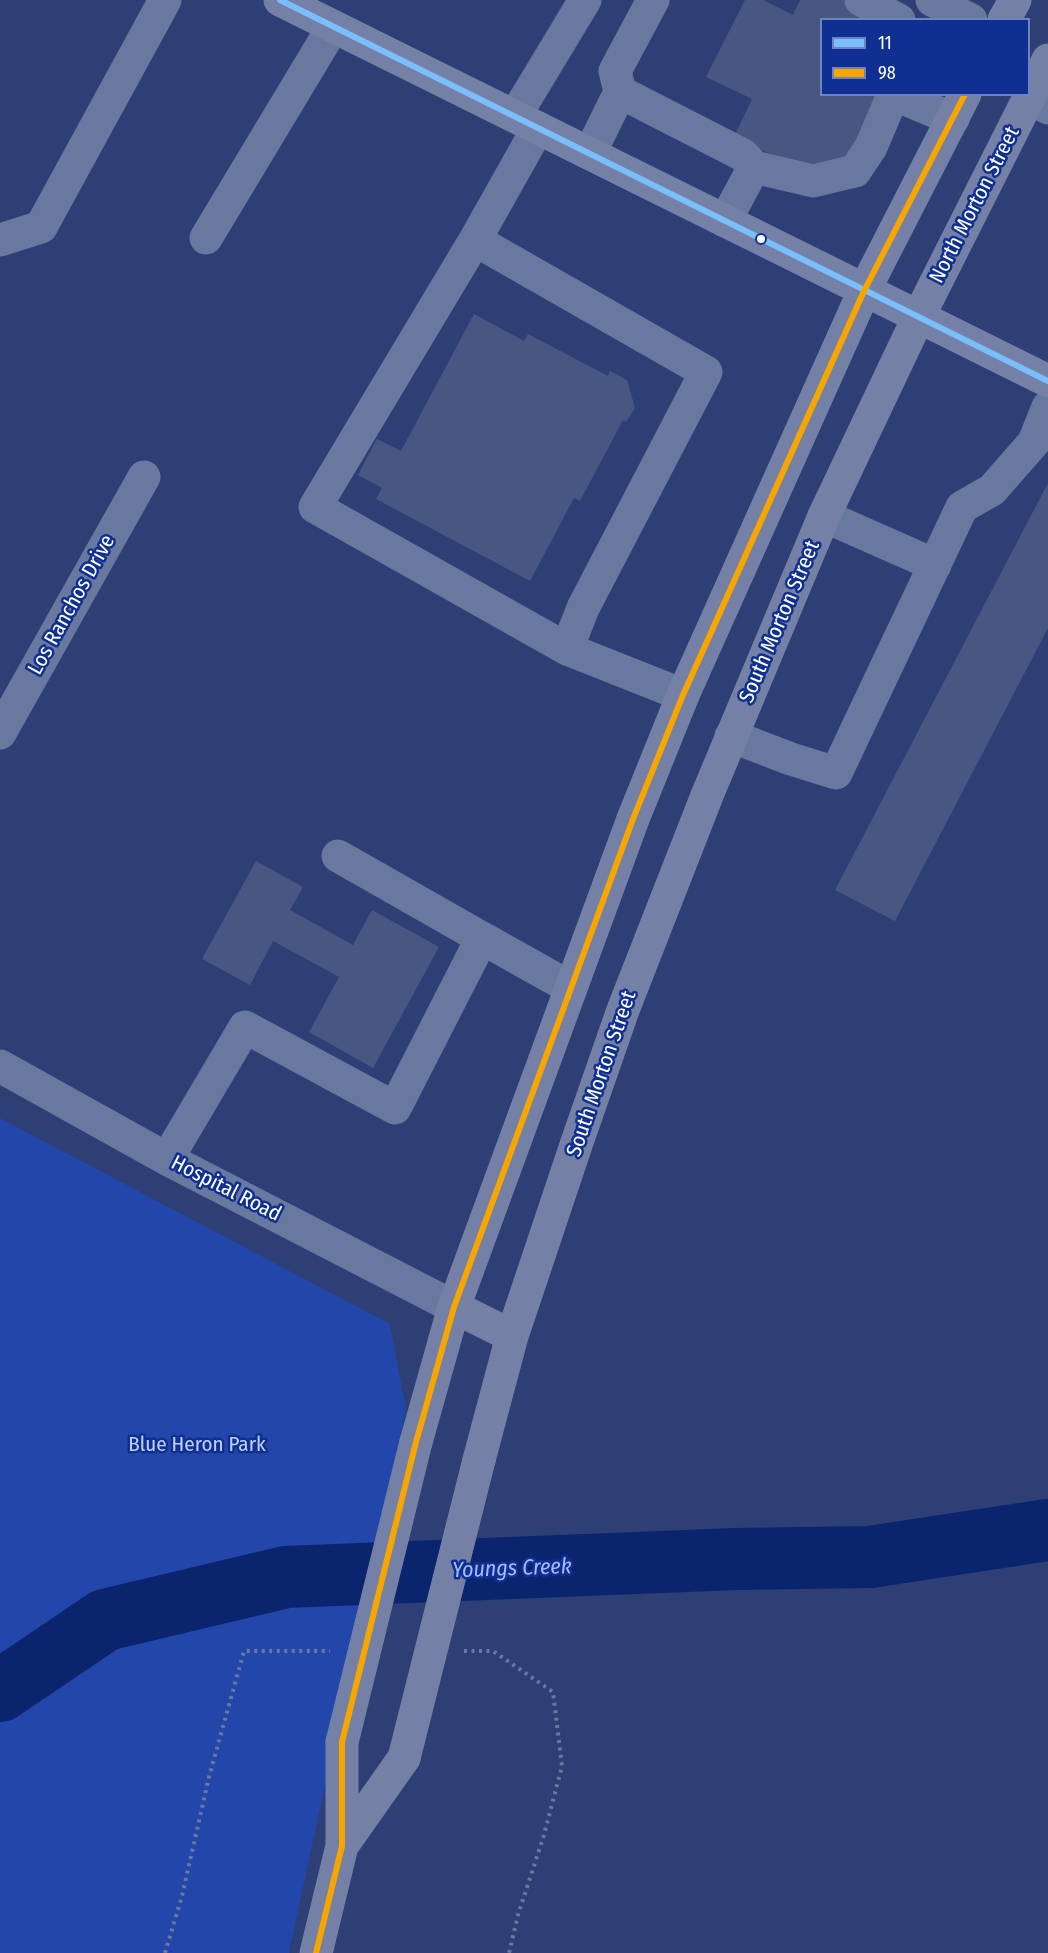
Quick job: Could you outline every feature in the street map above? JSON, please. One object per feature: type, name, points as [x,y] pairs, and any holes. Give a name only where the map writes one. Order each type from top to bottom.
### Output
[{"type":"main road","points":[[280,0],[1048,381]]},
{"type":"main road","points":[[1005,18],[1015,0]]},
{"type":"main road","name":"North Morton Street","points":[[918,318],[1038,103],[1048,60]]},
{"type":"main road","points":[[864,291],[959,107]]},
{"type":"main road","name":"South Morton Street","points":[[316,1953],[342,1846],[342,1742],[416,1442],[454,1307],[633,819],[683,695],[864,291]]},
{"type":"main road","name":"South Morton Street","points":[[342,1846],[404,1758],[512,1336],[623,1010],[731,736],[824,516],[918,318]]},
{"type":"main road","points":[[454,1307],[512,1336]]},
{"type":"street","points":[[0,240],[40,226],[165,0]]},
{"type":"street","points":[[585,0],[526,122],[474,240],[315,507],[567,649],[683,695]]},
{"type":"street","points":[[590,153],[620,92],[615,71],[653,0]]},
{"type":"street","points":[[861,0],[894,18]]},
{"type":"street","points":[[932,0],[962,18]]},
{"type":"street","points":[[206,238],[333,27]]},
{"type":"street","points":[[620,92],[743,155],[754,167],[813,180],[855,171],[871,147],[893,96]]},
{"type":"street","points":[[898,96],[959,107]]},
{"type":"street","points":[[725,221],[754,167]]},
{"type":"street","points":[[474,240],[706,372],[583,608],[567,649]]},
{"type":"street","points":[[731,736],[836,773],[962,507],[992,490],[1034,442],[1048,407]]},
{"type":"street","name":"Los Ranchos Drive","points":[[0,733],[144,477]]},
{"type":"street","points":[[824,516],[935,565]]},
{"type":"street","points":[[338,856],[571,988]]},
{"type":"street","points":[[167,1159],[245,1027],[395,1108],[482,938]]},
{"type":"street","name":"Hospital Road","points":[[0,1066],[167,1159],[454,1307]]},
{"type":"green space","name":"Blue Heron Park","points":[[0,1118],[390,1324],[406,1409],[289,1953],[0,1953]]},
{"type":"building","points":[[745,0],[763,0],[793,15],[800,0],[844,0],[880,18],[820,18],[820,96],[884,96],[840,187],[734,137],[752,99],[706,77]]},
{"type":"building","points":[[474,314],[524,341],[528,334],[608,376],[610,371],[627,380],[635,408],[626,422],[623,420],[580,501],[574,498],[530,581],[376,499],[382,488],[358,475],[377,439],[401,451]]},
{"type":"building","points":[[1048,483],[1048,628],[895,921],[835,890]]},
{"type":"building","points":[[256,861],[303,887],[290,910],[353,945],[372,910],[439,947],[373,1068],[309,1032],[339,977],[273,941],[250,985],[202,959]]},
{"type":"waterway","name":"Youngs Creek","points":[[0,1691],[105,1620],[286,1577],[736,1559],[870,1557],[1048,1530]]},
{"type":"transit line","name":"11","points":[[280,0],[1048,381]]},
{"type":"transit line","name":"98","points":[[316,1953],[342,1846],[342,1742],[416,1442],[454,1307],[633,819],[683,695],[864,291],[964,96]]}]
